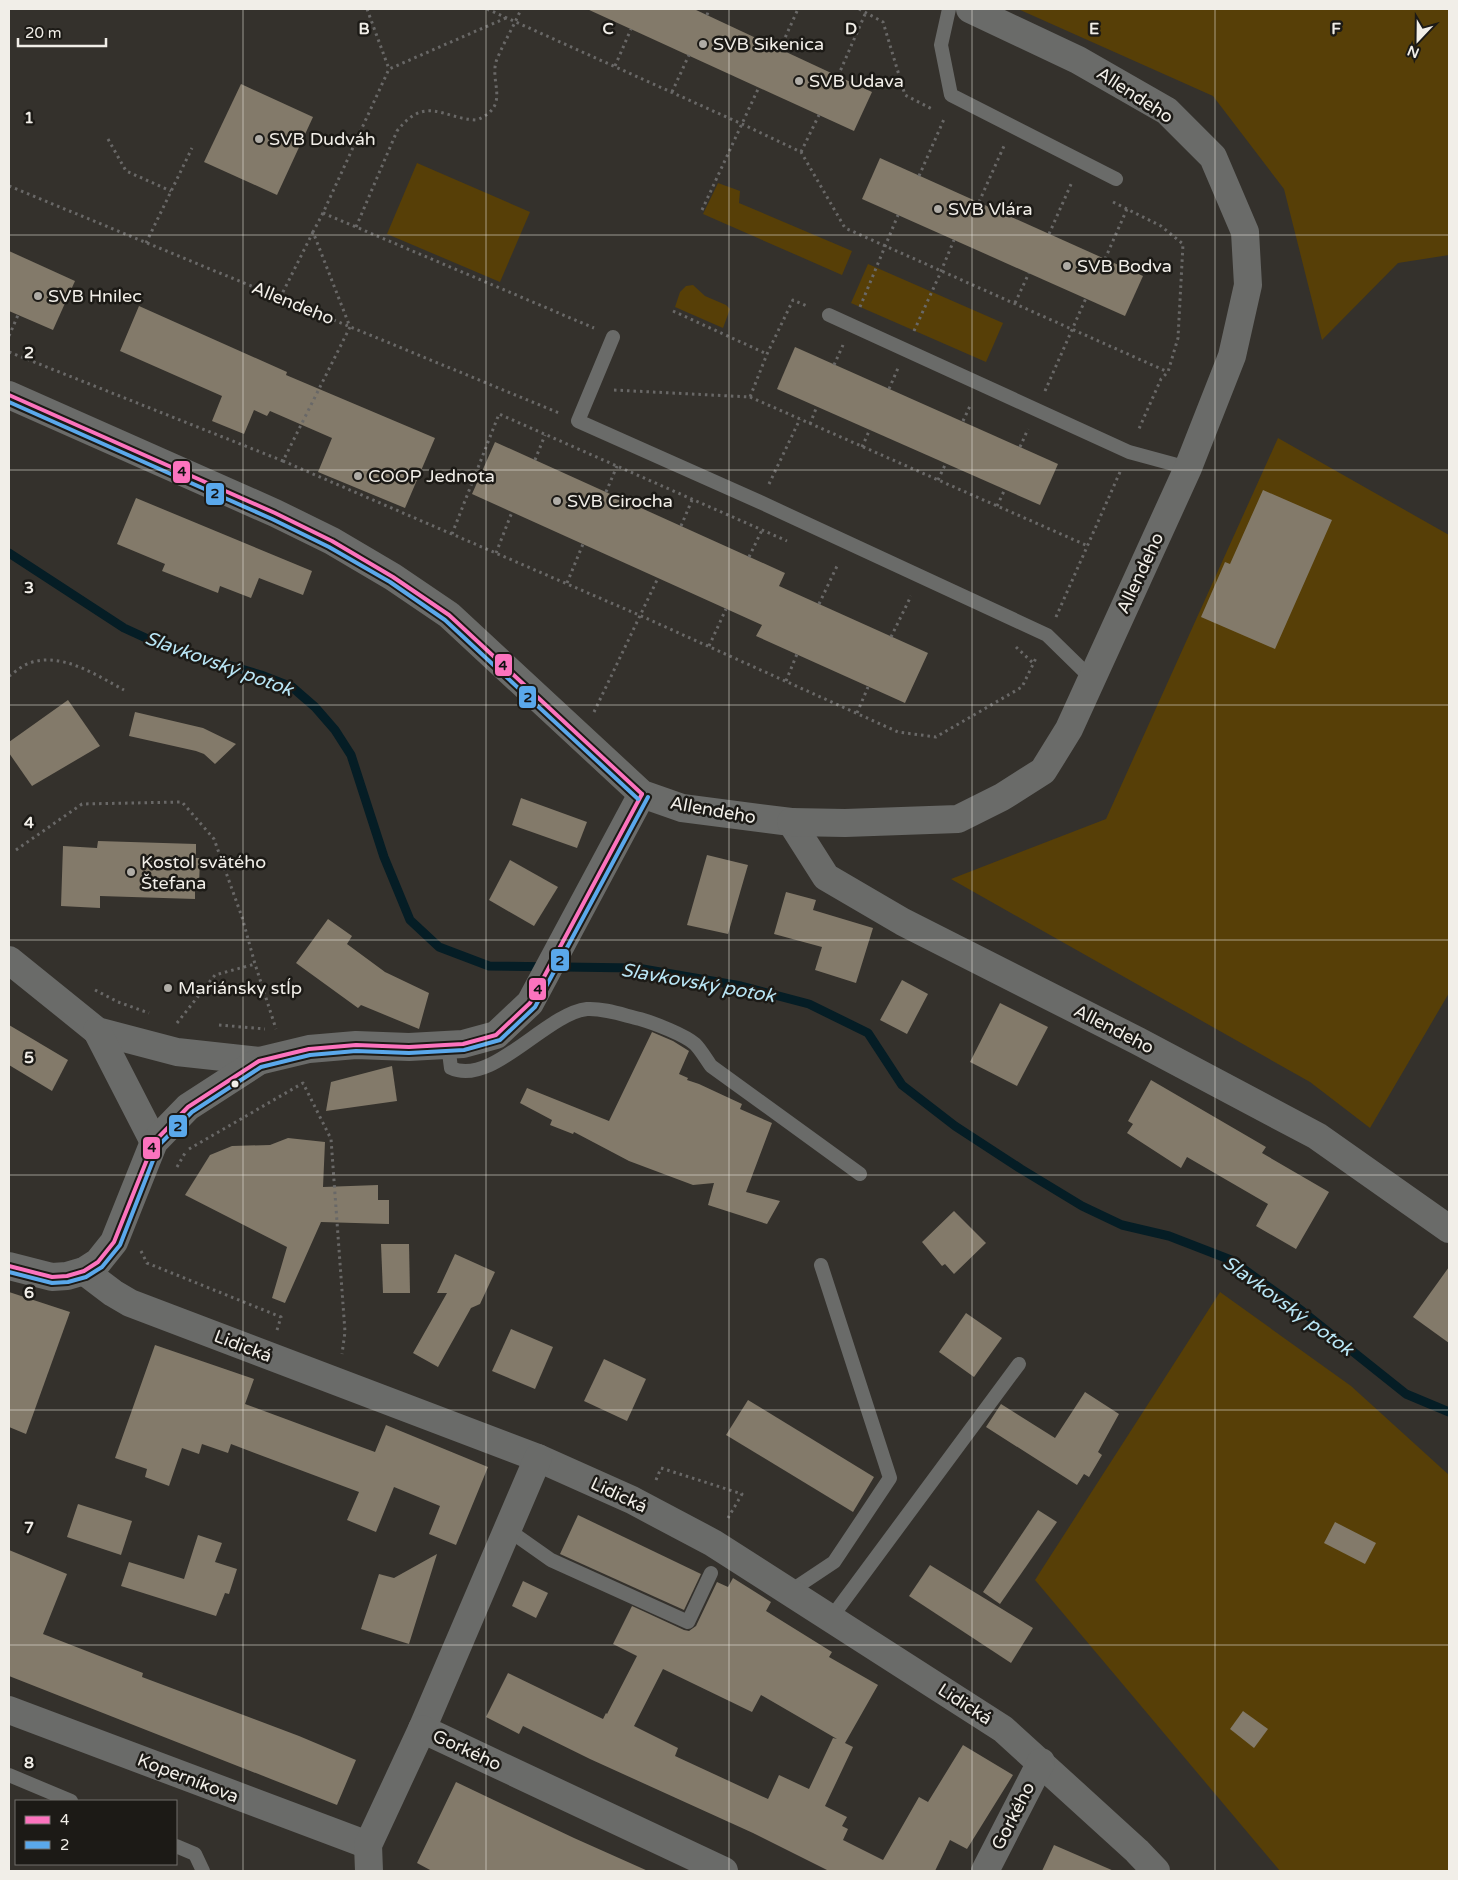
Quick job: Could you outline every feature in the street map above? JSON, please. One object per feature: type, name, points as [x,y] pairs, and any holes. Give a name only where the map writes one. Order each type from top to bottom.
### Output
[{"type":"street","name":"Allendeho","points":[[9,395],[275,513],[332,541],[393,577],[449,615],[642,794],[682,808],[791,822],[845,823],[958,819],[1002,796],[1043,771],[1069,729],[1188,468],[1232,356],[1248,285],[1245,232],[1213,157],[1167,111],[1078,60],[970,9]]},
{"type":"street","points":[[97,1031],[177,1052],[259,1061],[309,1049],[356,1045],[408,1047],[463,1044],[496,1035],[530,1003],[642,794]]},
{"type":"street","name":"Allendeho","points":[[791,822],[826,877],[903,922],[1138,1041],[1317,1136],[1449,1229]]},
{"type":"street","points":[[9,960],[97,1031],[154,1142]]},
{"type":"street","points":[[9,1266],[52,1277],[67,1276],[84,1271],[98,1262],[114,1242],[154,1142],[188,1108],[259,1061]]},
{"type":"street","name":"Lidická","points":[[84,1271],[98,1284],[130,1303],[538,1458],[632,1500],[713,1543],[1004,1728],[1137,1851],[1156,1871]]},
{"type":"street","name":"Gorkého","points":[[538,1458],[422,1729],[724,1871]]},
{"type":"street","name":"Koperníkova","points":[[9,1710],[369,1858]]},
{"type":"street","points":[[369,1858],[422,1729]]},
{"type":"street","name":"Gorkého","points":[[985,1871],[1041,1762]]},
{"type":"lane","points":[[949,9],[941,45],[951,96],[1116,179]]},
{"type":"lane","points":[[829,314],[1129,452],[1188,468]]},
{"type":"lane","points":[[613,336],[578,421],[760,502],[1047,635],[1091,678]]},
{"type":"lane","points":[[448,1045],[451,1068],[459,1071],[473,1070],[490,1065],[569,1014],[588,1009],[606,1011],[658,1024],[695,1044],[711,1066],[860,1174]]},
{"type":"lane","points":[[789,1592],[834,1562],[890,1478],[821,1265]]},
{"type":"lane","points":[[831,1618],[1019,1364]]},
{"type":"lane","points":[[507,1529],[551,1560],[688,1622],[710,1573]]},
{"type":"lane","points":[[9,1775],[69,1800]]},
{"type":"lane","points":[[178,1847],[195,1854],[204,1871]]},
{"type":"path","points":[[368,9],[389,69]]},
{"type":"path","points":[[487,9],[801,152],[845,228],[1168,372]]},
{"type":"path","points":[[356,227],[397,131],[405,121],[426,111],[437,110],[477,120],[491,112],[496,105],[497,98],[496,61],[521,9]]},
{"type":"path","points":[[706,15],[709,9]]},
{"type":"path","points":[[780,49],[798,9]]},
{"type":"path","points":[[859,9],[883,22],[905,95],[954,120]]},
{"type":"path","points":[[838,76],[866,12]]},
{"type":"path","points":[[280,298],[323,213],[389,69],[506,18]]},
{"type":"path","points":[[615,66],[631,29]]},
{"type":"path","points":[[672,92],[689,56]]},
{"type":"path","points":[[702,210],[759,87]]},
{"type":"path","points":[[801,152],[819,115]]},
{"type":"path","points":[[919,176],[946,116]]},
{"type":"path","points":[[108,139],[126,171],[171,191]]},
{"type":"path","points":[[996,142],[1012,150]]},
{"type":"path","points":[[978,202],[1004,146]]},
{"type":"path","points":[[146,243],[192,148]]},
{"type":"path","points":[[1064,176],[1080,185]]},
{"type":"path","points":[[1049,234],[1073,181]]},
{"type":"path","name":"Allendeho","points":[[9,186],[578,421]]},
{"type":"path","points":[[9,352],[283,461],[496,552],[710,646],[898,732],[936,737],[1022,687],[1088,546],[1161,380],[1168,372],[1178,338],[1183,244],[1161,226],[1112,201]]},
{"type":"path","points":[[1105,259],[1127,209]]},
{"type":"path","points":[[323,213],[613,336]]},
{"type":"path","points":[[860,307],[898,215]]},
{"type":"path","points":[[283,461],[350,326],[313,232]]},
{"type":"path","points":[[914,331],[954,240]]},
{"type":"path","points":[[1015,303],[1029,273]]},
{"type":"path","points":[[1045,390],[1086,298]]},
{"type":"path","points":[[750,397],[767,354],[793,300],[829,314]]},
{"type":"path","points":[[673,312],[767,354]]},
{"type":"path","points":[[9,336],[18,316]]},
{"type":"path","points":[[591,389],[750,397],[1088,546]]},
{"type":"path","points":[[810,424],[818,406]]},
{"type":"path","points":[[452,534],[500,414],[795,545]]},
{"type":"path","points":[[760,502],[800,419]]},
{"type":"path","points":[[862,447],[870,429]]},
{"type":"path","points":[[534,460],[545,435]]},
{"type":"path","points":[[938,480],[946,463]]},
{"type":"path","points":[[606,492],[617,466]]},
{"type":"path","points":[[997,506],[1005,489]]},
{"type":"path","points":[[681,526],[692,500]]},
{"type":"path","points":[[496,552],[512,512]]},
{"type":"path","points":[[749,557],[762,530]]},
{"type":"path","points":[[567,583],[583,544]]},
{"type":"path","points":[[829,560],[847,568]]},
{"type":"path","points":[[819,604],[838,564]]},
{"type":"path","points":[[590,721],[658,578]]},
{"type":"path","points":[[891,637],[910,596],[919,600]]},
{"type":"path","points":[[710,646],[726,609]]},
{"type":"path","points":[[1014,645],[1034,664]]},
{"type":"path","points":[[786,681],[797,654]]},
{"type":"path","points":[[9,676],[26,664],[49,659],[81,667],[124,690]]},
{"type":"path","points":[[857,713],[868,687]]},
{"type":"path","points":[[16,850],[82,804],[182,802],[214,839],[242,917],[254,964],[276,1030],[217,1025]]},
{"type":"path","points":[[177,1052],[177,1022],[215,975],[254,964]]},
{"type":"path","points":[[94,990],[118,1002],[152,1014]]},
{"type":"path","points":[[169,1019],[187,1023]]},
{"type":"path","points":[[173,1175],[187,1151],[303,1083],[331,1139],[345,1332],[342,1356]]},
{"type":"path","points":[[139,1246],[147,1263],[281,1317],[276,1332]]},
{"type":"path","points":[[655,1481],[661,1468],[742,1494],[713,1543]]},
{"type":"shaded area","points":[[1018,9],[1449,9],[1449,255],[1398,263],[1322,340],[1284,189],[1213,96]]},
{"type":"shaded area","points":[[417,163],[530,212],[500,282],[387,234]]},
{"type":"shaded area","points":[[718,183],[740,191],[739,203],[852,251],[842,275],[703,214]]},
{"type":"shaded area","points":[[868,264],[1003,323],[986,362],[851,303]]},
{"type":"shaded area","points":[[693,285],[705,296],[726,305],[730,309],[723,328],[675,307],[680,292],[686,286]]},
{"type":"shaded area","points":[[1278,438],[1449,535],[1449,993],[1370,1128],[1310,1082],[951,879],[1106,819]]},
{"type":"shaded area","points":[[1220,1292],[1351,1386],[1449,1475],[1449,1871],[1280,1871],[1035,1580]]},
{"type":"building","points":[[587,9],[694,9],[872,92],[854,131]]},
{"type":"building","name":"SVB Dudváh","points":[[241,84],[313,117],[277,195],[204,162]]},
{"type":"building","points":[[880,158],[1143,276],[1125,316],[862,199]]},
{"type":"building","name":"SVB Hnilec","points":[[9,251],[75,281],[53,330],[9,311]]},
{"type":"building","points":[[139,306],[287,372],[286,375],[435,438],[405,508],[318,472],[332,438],[270,411],[267,416],[254,410],[244,434],[212,421],[222,396],[120,351]]},
{"type":"building","points":[[795,347],[1058,464],[1040,505],[777,389]]},
{"type":"building","points":[[495,442],[785,573],[779,586],[928,653],[905,703],[756,636],[762,625],[472,494]]},
{"type":"building","points":[[1263,490],[1332,520],[1275,649],[1201,617],[1225,562],[1230,564]]},
{"type":"building","points":[[136,498],[312,571],[303,595],[259,578],[251,598],[220,586],[218,593],[162,571],[165,564],[117,544]]},
{"type":"building","points":[[68,700],[100,746],[32,786],[9,753],[9,742]]},
{"type":"building","points":[[135,712],[203,728],[236,744],[215,764],[204,754],[196,751],[129,736]]},
{"type":"building","points":[[521,798],[587,822],[577,848],[512,825]]},
{"type":"building","name":"Kostol svätého Štefana","points":[[98,841],[196,844],[196,858],[200,858],[199,886],[195,886],[195,899],[100,896],[100,908],[61,906],[63,846],[97,848]]},
{"type":"building","points":[[707,855],[748,865],[728,934],[687,925]]},
{"type":"building","points":[[510,860],[558,887],[534,926],[489,900]]},
{"type":"building","points":[[786,892],[816,900],[813,910],[873,928],[856,983],[815,970],[822,947],[774,934]]},
{"type":"building","points":[[328,919],[352,936],[347,944],[385,972],[429,993],[419,1029],[361,1005],[358,1008],[296,963]]},
{"type":"building","points":[[902,980],[928,994],[907,1034],[880,1020]]},
{"type":"building","points":[[1000,1003],[1048,1027],[1017,1086],[970,1062]]},
{"type":"building","points":[[9,1025],[68,1060],[52,1091],[9,1065]]},
{"type":"building","points":[[652,1032],[673,1041],[689,1051],[679,1074],[688,1078],[687,1080],[742,1104],[740,1109],[772,1123],[746,1192],[780,1201],[767,1224],[708,1205],[714,1183],[693,1185],[629,1161],[574,1132],[573,1134],[550,1125],[552,1120],[520,1103],[527,1088],[609,1121]]},
{"type":"building","points":[[392,1066],[397,1101],[326,1111],[331,1082]]},
{"type":"building","points":[[1151,1080],[1266,1147],[1262,1153],[1329,1192],[1296,1249],[1256,1226],[1268,1204],[1187,1157],[1181,1168],[1127,1133],[1133,1124],[1128,1121]]},
{"type":"building","points":[[288,1138],[325,1142],[323,1187],[378,1185],[378,1200],[389,1200],[389,1224],[321,1222],[285,1303],[272,1298],[287,1247],[185,1195],[210,1155],[232,1146],[270,1145]]},
{"type":"building","points":[[954,1211],[986,1243],[954,1274],[945,1264],[942,1266],[922,1242]]},
{"type":"building","points":[[381,1244],[409,1244],[410,1293],[383,1293]]},
{"type":"building","points":[[455,1254],[495,1272],[480,1304],[471,1308],[438,1367],[413,1353],[447,1293],[437,1293]]},
{"type":"building","points":[[1449,1267],[1449,1343],[1413,1317]]},
{"type":"building","points":[[9,1292],[70,1312],[26,1434],[9,1427]]},
{"type":"building","points":[[966,1313],[1002,1338],[974,1377],[939,1352]]},
{"type":"building","points":[[511,1329],[553,1347],[535,1389],[492,1371]]},
{"type":"building","points":[[155,1345],[254,1379],[245,1404],[375,1452],[386,1425],[488,1467],[456,1545],[429,1534],[440,1506],[394,1487],[376,1532],[347,1520],[359,1492],[231,1444],[228,1453],[202,1444],[199,1454],[182,1448],[169,1486],[145,1477],[147,1469],[115,1458]]},
{"type":"building","points":[[604,1359],[646,1379],[627,1421],[584,1401]]},
{"type":"building","points":[[1085,1392],[1119,1414],[1098,1452],[1102,1455],[1089,1477],[1084,1474],[1077,1485],[986,1427],[1001,1404],[1055,1438]]},
{"type":"building","points":[[748,1400],[874,1477],[853,1512],[726,1435]]},
{"type":"building","points":[[78,1504],[132,1521],[121,1555],[67,1537]]},
{"type":"building","points":[[1038,1510],[1057,1522],[1000,1604],[983,1592]]},
{"type":"building","points":[[578,1515],[701,1574],[684,1610],[560,1554]]},
{"type":"building","points":[[1335,1522],[1376,1543],[1365,1564],[1324,1543]]},
{"type":"building","points":[[198,1535],[222,1543],[215,1562],[237,1569],[229,1594],[225,1593],[216,1616],[121,1586],[129,1562],[184,1579]]},
{"type":"building","points":[[9,1550],[67,1574],[43,1634],[143,1673],[142,1677],[299,1736],[356,1760],[337,1805],[9,1676]]},
{"type":"building","points":[[437,1554],[409,1644],[361,1629],[379,1574],[394,1578]]},
{"type":"building","points":[[930,1565],[1033,1628],[1011,1663],[909,1596]]},
{"type":"building","points":[[733,1578],[771,1602],[766,1611],[832,1652],[829,1657],[878,1685],[845,1743],[853,1747],[825,1806],[847,1817],[842,1826],[848,1829],[843,1840],[883,1860],[919,1797],[928,1802],[963,1745],[1013,1775],[967,1849],[950,1840],[935,1871],[829,1871],[753,1833],[590,1759],[523,1726],[519,1734],[486,1717],[508,1673],[603,1719],[637,1656],[613,1644],[632,1606],[689,1631],[696,1626],[717,1582],[728,1587]],"holes":[[[663,1669],[752,1712],[761,1695],[837,1739],[833,1738],[809,1789],[779,1775],[768,1799],[675,1756],[678,1748],[634,1726]]]},
{"type":"building","points":[[523,1581],[548,1593],[536,1618],[512,1606]]},
{"type":"building","points":[[1243,1711],[1268,1729],[1254,1748],[1230,1729]]},
{"type":"building","points":[[456,1782],[648,1871],[432,1871],[417,1863]]},
{"type":"building","points":[[1054,1845],[1114,1871],[1042,1871]]},
{"type":"waterway","name":"Slavkovský potok","points":[[9,553],[124,628],[161,645],[261,675],[292,687],[315,707],[335,730],[351,755],[384,857],[410,920],[439,947],[489,966],[637,968],[741,986],[809,1004],[868,1033],[902,1085],[955,1126],[1021,1169],[1082,1206],[1122,1225],[1169,1236],[1231,1260],[1302,1311],[1406,1394],[1449,1412]]},
{"type":"transit line","name":"4","points":[[9,395],[275,513],[332,541],[393,577],[449,615],[642,794]]},
{"type":"transit line","name":"2","points":[[9,402],[272,519],[329,547],[390,582],[445,620],[638,799]]},
{"type":"transit line","name":"4","points":[[9,1266],[52,1277],[67,1276],[84,1271],[98,1262],[114,1242],[154,1142],[188,1107],[259,1061],[309,1049],[356,1045],[409,1047],[463,1044],[496,1035],[530,1003],[642,794]]},
{"type":"transit line","name":"2","points":[[9,1272],[52,1283],[68,1282],[86,1277],[102,1267],[120,1245],[159,1145],[192,1112],[261,1067],[310,1055],[356,1051],[409,1053],[464,1050],[500,1040],[535,1007],[648,797]]},
{"type":"place","name":"SVB Sikenica","points":[[703,44]]},
{"type":"place","name":"SVB Udava","points":[[799,81]]},
{"type":"place","name":"SVB Dudváh","points":[[259,139]]},
{"type":"place","name":"SVB Vlára","points":[[938,209]]},
{"type":"place","name":"SVB Bodva","points":[[1067,266]]},
{"type":"place","name":"SVB Hnilec","points":[[38,296]]},
{"type":"place","name":"COOP Jednota","points":[[358,476]]},
{"type":"place","name":"SVB Cirocha","points":[[557,501]]},
{"type":"place","name":"Kostol svätého Štefana","points":[[131,872]]},
{"type":"place","name":"Mariánsky stĺp","points":[[168,988]]}]
